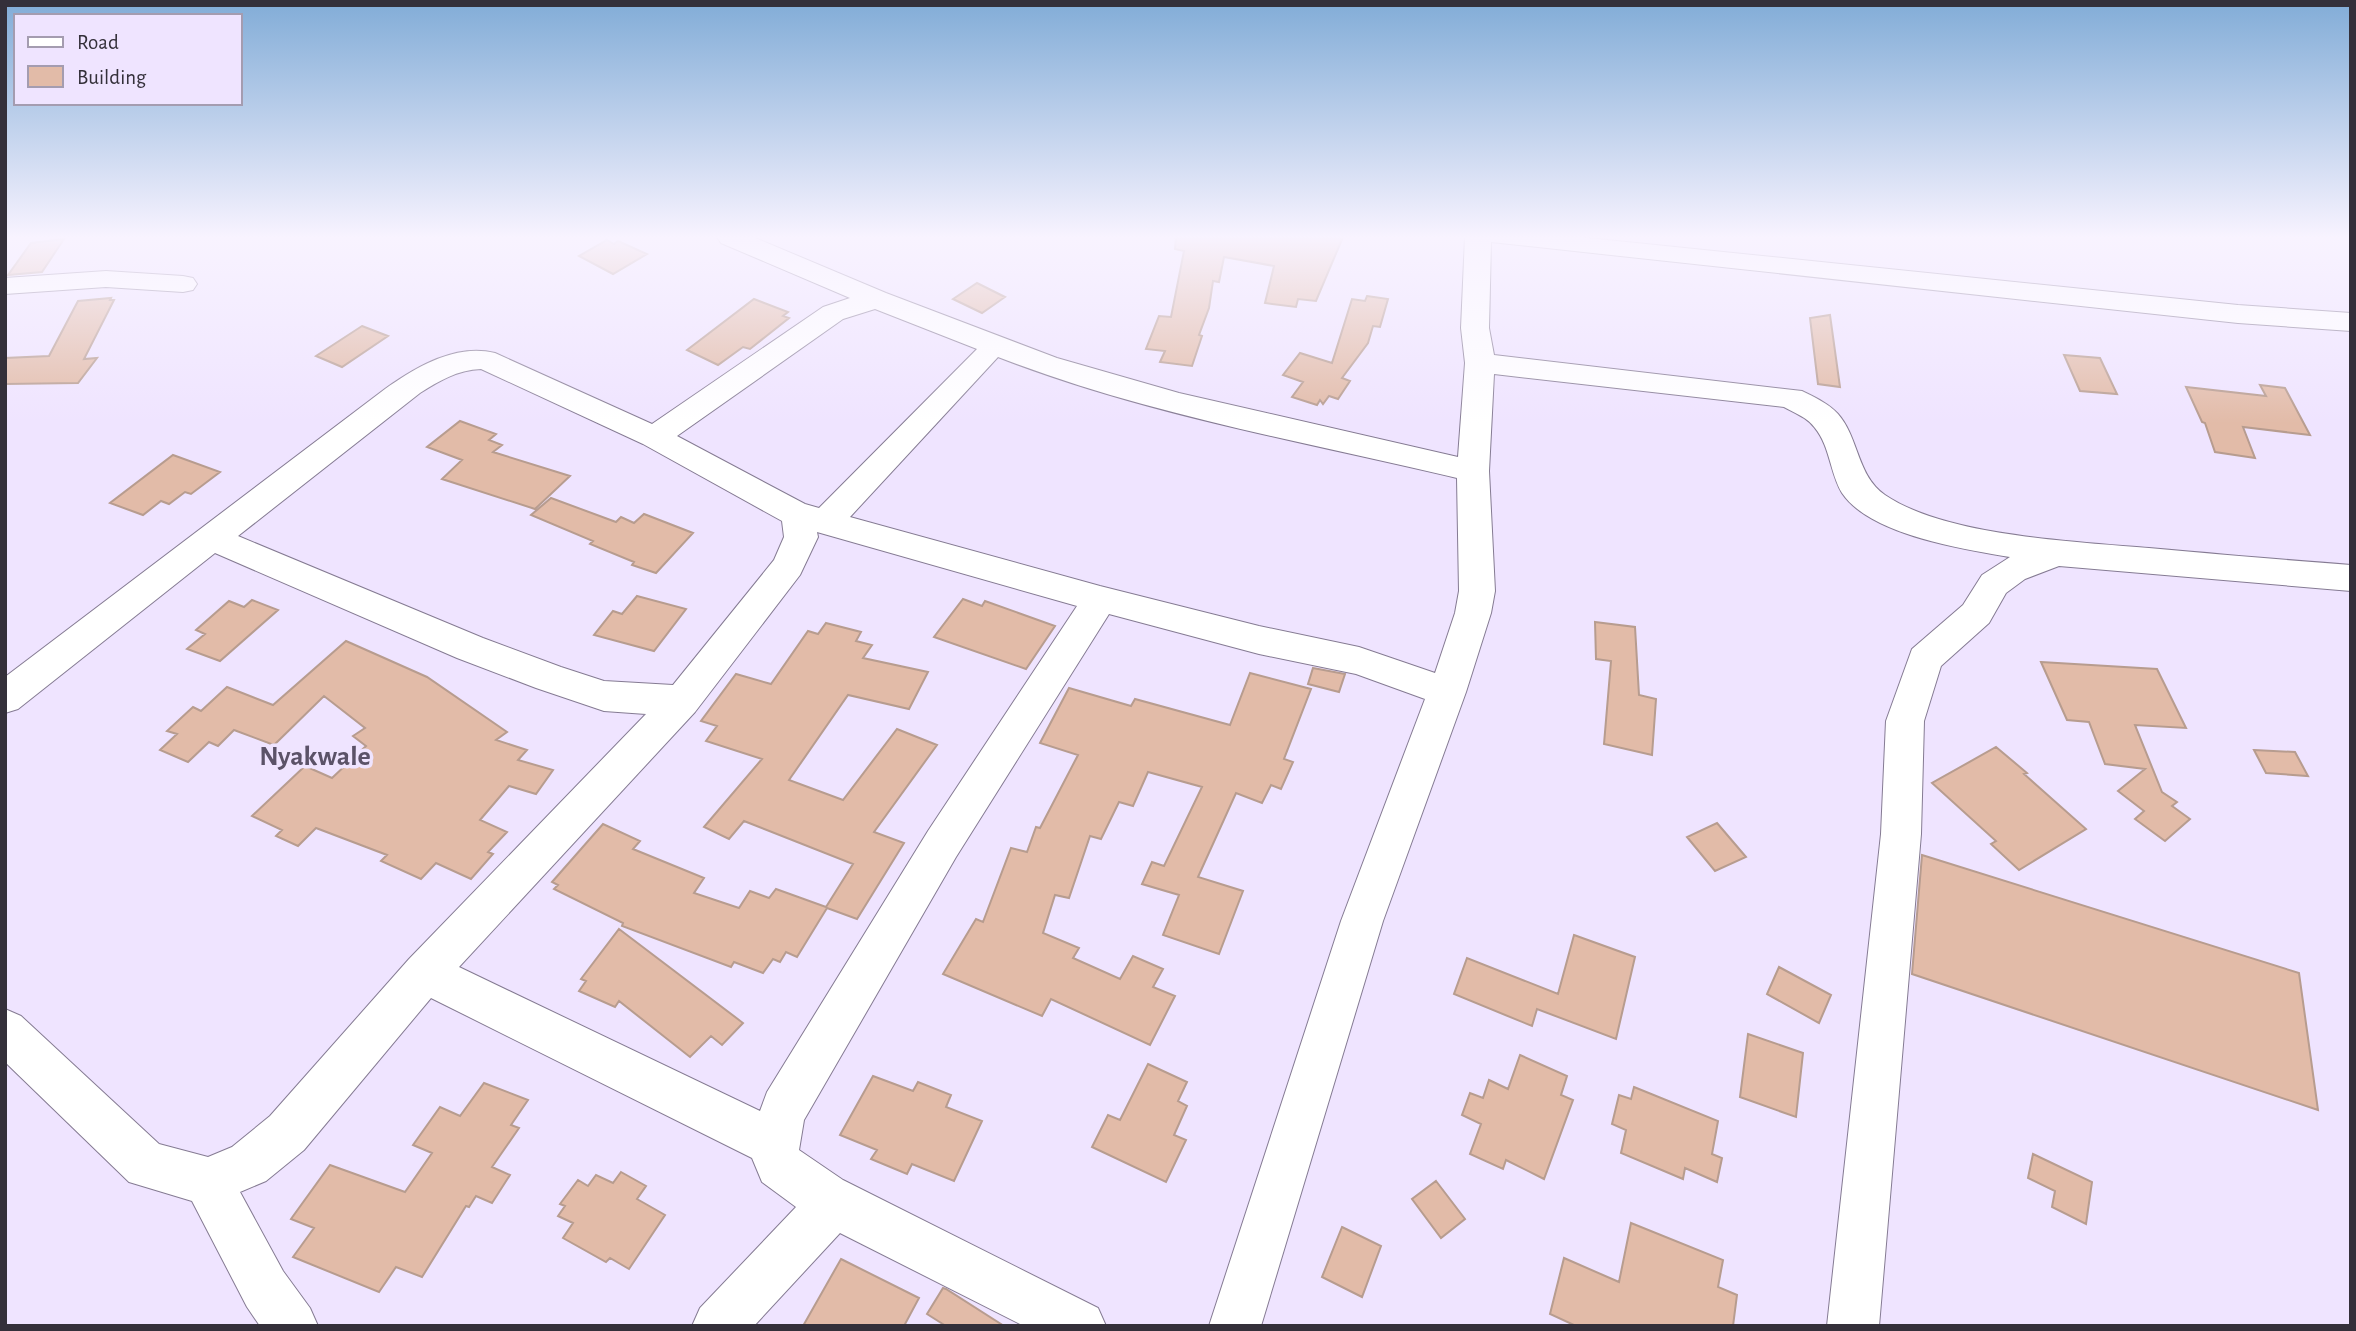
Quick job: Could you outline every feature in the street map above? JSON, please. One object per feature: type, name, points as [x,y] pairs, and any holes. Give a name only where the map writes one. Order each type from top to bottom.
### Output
[{"type":"street","points":[[833,313],[835,299]]},
{"type":"street","points":[[876,299],[1072,372],[1176,402],[1473,471]]},
{"type":"street","points":[[654,436],[833,313],[876,299]]},
{"type":"street","points":[[1235,1326],[1362,921],[1447,692],[1473,612],[1477,590],[1473,471],[1480,363],[1475,328],[1476,299]]},
{"type":"street","points":[[2096,299],[2238,314],[2351,322]]},
{"type":"street","points":[[5,1031],[146,1165],[208,1181],[249,1164],[287,1133],[425,973],[682,701],[788,566],[801,537],[800,523],[810,518],[985,356]]},
{"type":"street","points":[[5,698],[214,538],[254,504],[424,377],[447,365],[472,359],[485,360],[654,436],[810,518],[1100,599],[1259,640],[1359,661],[1447,692]]},
{"type":"street","points":[[1480,363],[1791,398],[1820,413],[1834,428],[1854,486],[1869,502],[1906,520],[1954,534],[2057,553],[2351,578]]},
{"type":"street","points":[[214,538],[470,648],[549,678],[604,696],[682,701]]},
{"type":"street","points":[[1853,1326],[1901,834],[1905,721],[1926,659],[1976,614],[1994,584],[2014,569],[2057,553]]},
{"type":"street","points":[[1080,1326],[834,1203],[780,1168],[772,1142],[784,1109],[929,867],[1100,599]]},
{"type":"street","points":[[425,973],[772,1142]]},
{"type":"street","points":[[208,1181],[265,1289],[292,1326]]},
{"type":"street","points":[[718,1326],[834,1203]]},
{"type":"building","points":[[754,299],[788,312],[783,316],[789,318],[750,349],[743,347],[718,365],[687,350]]},
{"type":"building","points":[[953,299],[1002,299],[982,313]]},
{"type":"building","points":[[1175,299],[1210,299],[1192,366],[1160,362],[1165,351],[1146,349],[1159,316],[1171,317]]},
{"type":"building","points":[[1266,299],[1298,299],[1296,307],[1265,303]]},
{"type":"building","points":[[1352,299],[1388,299],[1380,327],[1373,326],[1368,343],[1342,378],[1350,381],[1338,399],[1329,396],[1323,404],[1320,400],[1317,405],[1292,397],[1303,382],[1283,375],[1300,353],[1332,363]]},
{"type":"building","points":[[114,300],[84,359],[97,358],[78,383],[5,384],[5,358],[49,356],[78,301]]},
{"type":"building","points":[[1830,315],[1840,387],[1818,384],[1810,318]]},
{"type":"building","points":[[362,326],[388,336],[342,367],[316,356]]},
{"type":"building","points":[[2064,355],[2100,358],[2117,394],[2080,391]]},
{"type":"building","points":[[2260,385],[2285,388],[2310,435],[2243,427],[2255,458],[2215,452],[2205,423],[2202,422],[2186,387],[2266,396]]},
{"type":"building","points":[[460,421],[496,434],[489,440],[502,445],[493,452],[570,476],[535,509],[442,479],[462,460],[427,447]]},
{"type":"building","points":[[173,455],[220,472],[191,494],[185,492],[169,504],[161,501],[143,515],[110,503]]},
{"type":"building","points":[[551,498],[616,522],[621,517],[634,523],[644,514],[693,533],[656,573],[632,565],[634,562],[590,544],[593,541],[531,515]]},
{"type":"building","points":[[637,596],[686,609],[654,651],[594,635],[613,611],[622,614]]},
{"type":"building","points":[[963,599],[982,606],[985,601],[1055,626],[1026,669],[934,637]]},
{"type":"building","points":[[252,600],[278,610],[220,661],[187,649],[205,634],[196,630],[229,601],[244,607]]},
{"type":"building","points":[[1595,622],[1635,627],[1639,695],[1656,699],[1652,755],[1604,744],[1611,661],[1596,659]]},
{"type":"building","points":[[826,623],[861,632],[856,641],[872,645],[863,658],[928,672],[909,709],[848,695],[789,780],[843,800],[897,729],[937,745],[874,832],[904,843],[857,919],[827,908],[797,957],[786,952],[780,962],[773,959],[763,973],[734,962],[731,967],[622,926],[623,923],[554,889],[558,885],[552,882],[603,824],[640,841],[633,849],[704,878],[694,893],[739,908],[750,891],[769,898],[776,889],[826,907],[853,864],[744,821],[729,839],[704,827],[762,759],[706,741],[717,726],[701,721],[736,674],[771,684],[808,631],[818,634]]},
{"type":"building","points":[[346,641],[427,677],[507,732],[496,740],[527,750],[518,760],[553,770],[536,794],[509,786],[480,820],[507,832],[488,852],[493,854],[471,879],[436,863],[421,879],[381,861],[387,855],[316,828],[298,846],[276,836],[282,830],[252,816],[305,766],[332,778],[366,746],[353,736],[365,728],[324,696],[274,745],[234,730],[218,746],[209,742],[188,762],[160,750],[177,734],[167,731],[193,707],[201,711],[227,687],[273,705]]},
{"type":"building","points":[[2041,662],[2157,669],[2186,728],[2135,725],[2162,792],[2177,802],[2172,806],[2190,819],[2165,841],[2135,819],[2144,811],[2118,791],[2145,769],[2105,764],[2089,722],[2067,720]]},
{"type":"building","points":[[1313,668],[1345,674],[1339,692],[1308,684]]},
{"type":"building","points":[[1250,673],[1311,689],[1284,759],[1293,762],[1281,789],[1271,785],[1262,803],[1236,793],[1198,877],[1243,891],[1219,954],[1163,935],[1179,895],[1142,884],[1152,862],[1164,866],[1202,787],[1148,772],[1133,806],[1119,802],[1101,839],[1090,836],[1069,898],[1055,895],[1043,933],[1079,948],[1073,958],[1120,979],[1133,956],[1163,969],[1153,987],[1175,996],[1150,1045],[1051,999],[1042,1016],[943,974],[976,919],[983,922],[1011,848],[1027,852],[1036,827],[1040,828],[1078,755],[1040,743],[1069,688],[1131,706],[1135,699],[1230,725]]},
{"type":"building","points":[[1996,747],[2086,829],[2019,870],[1991,844],[1996,841],[1932,783]]},
{"type":"building","points":[[2254,750],[2295,752],[2308,776],[2266,773]]},
{"type":"building","points":[[1717,823],[1746,857],[1715,871],[1687,837]]},
{"type":"building","points":[[1922,855],[2299,973],[2318,1110],[1912,974]]},
{"type":"building","points":[[619,929],[743,1023],[722,1045],[711,1036],[690,1057],[619,1001],[615,1007],[579,991],[586,981],[581,979]]},
{"type":"building","points":[[1574,935],[1635,957],[1616,1039],[1537,1009],[1532,1026],[1454,994],[1467,958],[1558,994]]},
{"type":"building","points":[[1779,967],[1831,995],[1819,1023],[1767,994]]},
{"type":"building","points":[[1748,1034],[1803,1053],[1796,1117],[1740,1097]]},
{"type":"building","points":[[1520,1055],[1567,1076],[1561,1095],[1573,1100],[1544,1179],[1506,1160],[1503,1169],[1470,1154],[1481,1124],[1462,1115],[1470,1093],[1483,1098],[1489,1080],[1508,1089]]},
{"type":"building","points":[[1148,1064],[1187,1082],[1178,1101],[1187,1106],[1174,1135],[1186,1140],[1166,1182],[1092,1147],[1108,1115],[1120,1120]]},
{"type":"building","points":[[873,1076],[913,1091],[918,1082],[951,1095],[946,1107],[982,1121],[954,1181],[912,1164],[907,1174],[871,1159],[877,1150],[840,1135]]},
{"type":"building","points":[[484,1083],[528,1100],[511,1125],[519,1128],[492,1167],[510,1175],[492,1203],[476,1196],[469,1207],[466,1206],[422,1277],[396,1267],[379,1292],[293,1257],[314,1228],[291,1219],[330,1165],[405,1192],[432,1153],[413,1145],[440,1107],[460,1116]]},
{"type":"building","points":[[1634,1087],[1718,1121],[1712,1154],[1722,1158],[1717,1182],[1685,1168],[1683,1179],[1621,1153],[1626,1130],[1612,1124],[1619,1095],[1631,1099]]},
{"type":"building","points":[[2033,1154],[2092,1182],[2086,1224],[2052,1207],[2055,1191],[2028,1178]]},
{"type":"building","points":[[621,1172],[646,1186],[637,1199],[665,1215],[629,1269],[610,1258],[606,1262],[563,1238],[573,1223],[558,1216],[565,1206],[560,1204],[578,1180],[588,1186],[596,1175],[613,1183]]},
{"type":"building","points":[[1436,1181],[1465,1219],[1441,1238],[1412,1199]]},
{"type":"building","points":[[1631,1223],[1723,1260],[1718,1287],[1737,1295],[1733,1326],[1576,1326],[1550,1314],[1564,1258],[1619,1282]]},
{"type":"building","points":[[1342,1227],[1381,1246],[1362,1297],[1322,1277]]},
{"type":"building","points":[[841,1259],[919,1298],[904,1326],[803,1326]]},
{"type":"building","points":[[943,1288],[1004,1326],[946,1326],[927,1314]]},
{"type":"district","name":"Nyakwale","points":[[315,755]]}]
